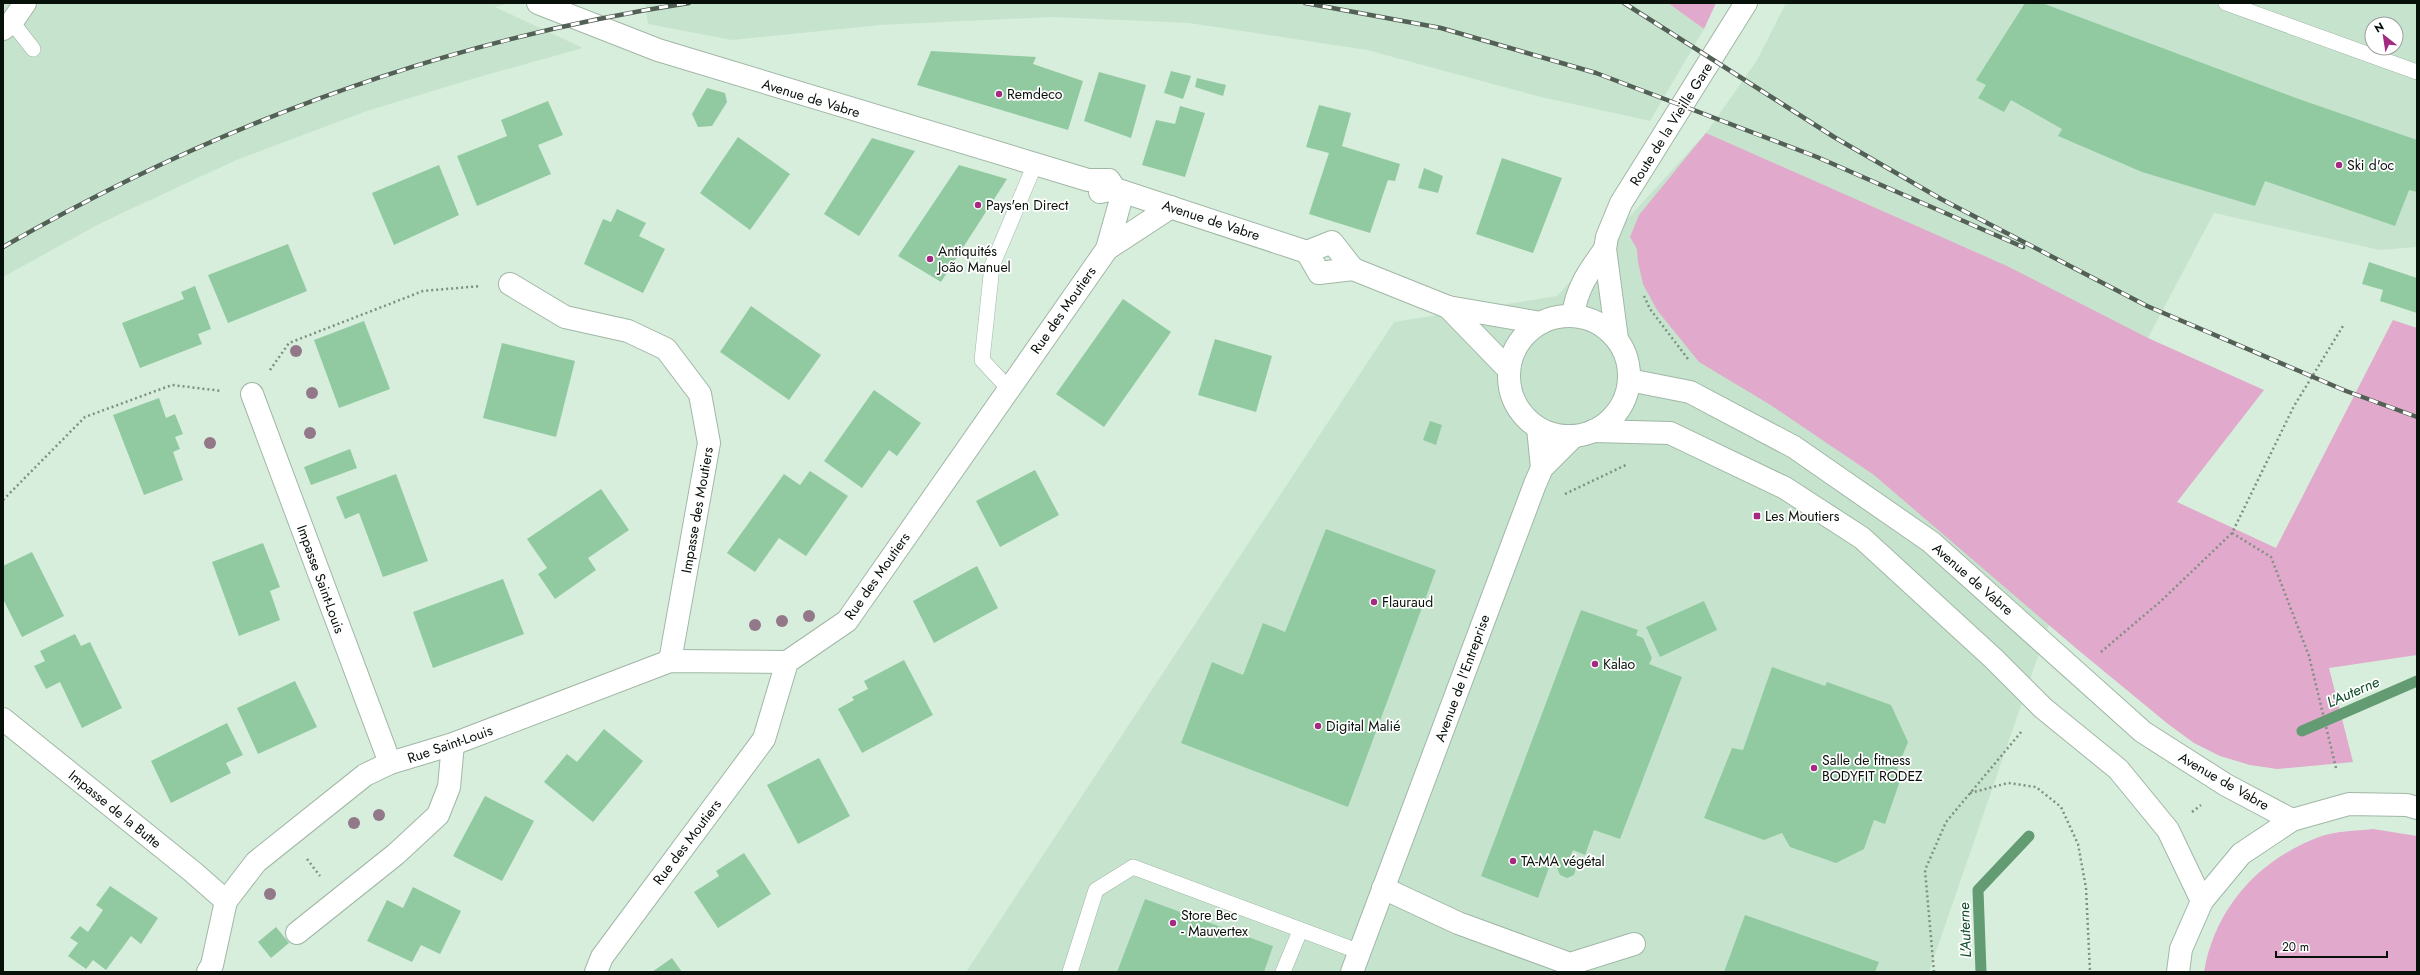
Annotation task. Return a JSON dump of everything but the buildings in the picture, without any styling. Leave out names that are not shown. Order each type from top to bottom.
[{"type":"street","points":[[7,26],[25,3]]},
{"type":"street","name":"Avenue de Vabre","points":[[538,3],[658,50],[1088,180],[1098,192],[1119,190],[1307,252],[1319,273],[1353,269],[1448,307],[1541,323]]},
{"type":"street","name":"Route de la Vieille Gare","points":[[1617,339],[1605,249],[1607,237],[1621,203],[1746,3]]},
{"type":"street","name":"Rue des Moutiers","points":[[1107,249],[1119,190]]},
{"type":"street","name":"Rue des Moutiers","points":[[596,972],[602,957],[764,739],[787,662],[847,621],[1008,388],[1107,249],[1171,207]]},
{"type":"street","name":"Route de la Vieille Gare","points":[[1573,316],[1575,298],[1583,281],[1605,249]]},
{"type":"street","name":"Impasse des Moutiers","points":[[510,284],[565,317],[628,331],[666,349],[700,394],[709,443],[670,661]]},
{"type":"street","name":"Avenue de Vabre","points":[[1448,307],[1509,370]]},
{"type":"street","points":[[1583,434],[1607,423],[1618,411],[1626,396],[1629,380],[1628,365],[1617,339],[1605,327],[1590,320],[1573,316],[1556,317],[1541,323],[1525,335],[1514,351],[1509,370],[1509,387],[1515,403],[1524,417],[1538,428],[1555,435],[1670,433],[1785,488],[1862,538],[1994,659],[2043,708],[2118,769],[2168,830],[2202,901]]},
{"type":"street","name":"Avenue de Vabre","points":[[1629,380],[1690,392],[1794,447],[1932,542],[2143,732],[2226,785],[2292,820]]},
{"type":"street","name":"Impasse Saint-Louis","points":[[252,394],[390,763]]},
{"type":"street","name":"Avenue de l'Entreprise","points":[[1538,428],[1542,468]]},
{"type":"street","name":"Avenue de l'Entreprise","points":[[1356,962],[1514,536],[1542,468],[1583,434]]},
{"type":"street","name":"Rue Saint-Louis","points":[[208,972],[212,965],[226,902],[256,862],[365,775],[390,763],[453,744],[670,661],[787,662]]},
{"type":"street","name":"Impasse de la Butte","points":[[3,719],[193,872],[226,902]]},
{"type":"street","points":[[297,933],[396,854],[438,816],[449,787],[453,744]]},
{"type":"street","points":[[2178,972],[2181,949],[2202,901],[2241,854],[2292,820],[2349,804],[2407,805],[2417,808]]},
{"type":"street","points":[[1383,888],[1458,923],[1570,964],[1634,944]]},
{"type":"lane","points":[[2226,3],[2417,72]]},
{"type":"lane","points":[[7,26],[33,49]]},
{"type":"lane","points":[[1008,388],[982,360],[992,266],[1035,164]]},
{"type":"lane","points":[[1070,972],[1096,890],[1133,867],[1300,931],[1356,962]]},
{"type":"lane","points":[[1283,972],[1300,931]]},
{"type":"path","points":[[1644,295],[1650,309],[1689,361]]},
{"type":"path","points":[[2078,672],[2161,601],[2232,533],[2294,406],[2343,326]]},
{"type":"path","points":[[1565,494],[1635,461]]},
{"type":"path","points":[[2232,533],[2271,558],[2310,656],[2336,768]]},
{"type":"path","points":[[1934,972],[1925,870],[1946,822],[1969,793],[2043,708]]},
{"type":"path","points":[[1969,793],[2008,783],[2036,787],[2061,807],[2078,844],[2083,873],[2090,972]]},
{"type":"path","points":[[2168,830],[2226,785]]},
{"type":"path","points":[[310,863],[315,870]]},
{"type":"shaded area","points":[[3,3],[510,3],[495,7],[583,48],[479,77],[367,111],[234,161],[101,223],[3,277]]},
{"type":"shaded area","points":[[645,3],[1668,3],[1704,29],[1650,121],[1541,97],[1367,50],[1189,23],[1053,17],[880,25],[732,40],[648,24]]},
{"type":"shaded area","points":[[1668,3],[1716,3],[1704,29]]},
{"type":"shaded area","points":[[1786,3],[2417,3],[2417,247],[2380,250],[2214,213],[2148,338],[1929,972],[966,972],[1394,322],[1557,296],[1706,133],[1757,60]]},
{"type":"shaded area","points":[[1706,133],[2007,266],[2148,338],[2264,390],[2177,502],[2276,548],[2393,320],[2417,328],[2417,655],[2329,668],[2353,762],[2277,769],[2250,765],[2220,756],[2194,743],[2168,724],[2077,649],[1874,475],[1769,404],[1699,362],[1657,310],[1643,284],[1638,262],[1637,249],[1630,237],[1639,215]]},
{"type":"shaded area","points":[[2373,829],[2417,836],[2417,972],[2204,972],[2218,927],[2229,907],[2243,889],[2259,873],[2277,859],[2297,847],[2319,837],[2339,832]]},
{"type":"waterway","name":"L'Auterne","points":[[2302,731],[2417,681]]},
{"type":"waterway","name":"L'Auterne","points":[[1981,972],[1978,890],[2029,836]]},
{"type":"railway","points":[[3,247],[83,203],[165,163],[249,126],[334,93],[421,64],[509,40],[598,19],[689,3]]},
{"type":"railway","points":[[1305,3],[1441,28],[1596,73],[1817,157],[2023,247]]},
{"type":"railway","points":[[1624,3],[1834,137],[1941,199],[2147,306],[2346,391],[2417,417]]},
{"type":"place","name":"Remdeco","points":[[999,94]]},
{"type":"place","name":"Ski d'oc","points":[[2339,165]]},
{"type":"place","name":"Pays'en Direct","points":[[978,205]]},
{"type":"place","name":"Antiquités João Manuel","points":[[930,259]]},
{"type":"place","name":"Les Moutiers","points":[[1757,516]]},
{"type":"place","name":"Flauraud","points":[[1374,602]]},
{"type":"place","name":"Kalao","points":[[1595,664]]},
{"type":"place","name":"Digital Malié","points":[[1318,726]]},
{"type":"place","name":"Salle de fitness BODYFIT RODEZ","points":[[1814,768]]},
{"type":"place","name":"TA-MA végétal","points":[[1513,861]]},
{"type":"place","name":"Store Bec - Mauvertex","points":[[1173,923]]}]
